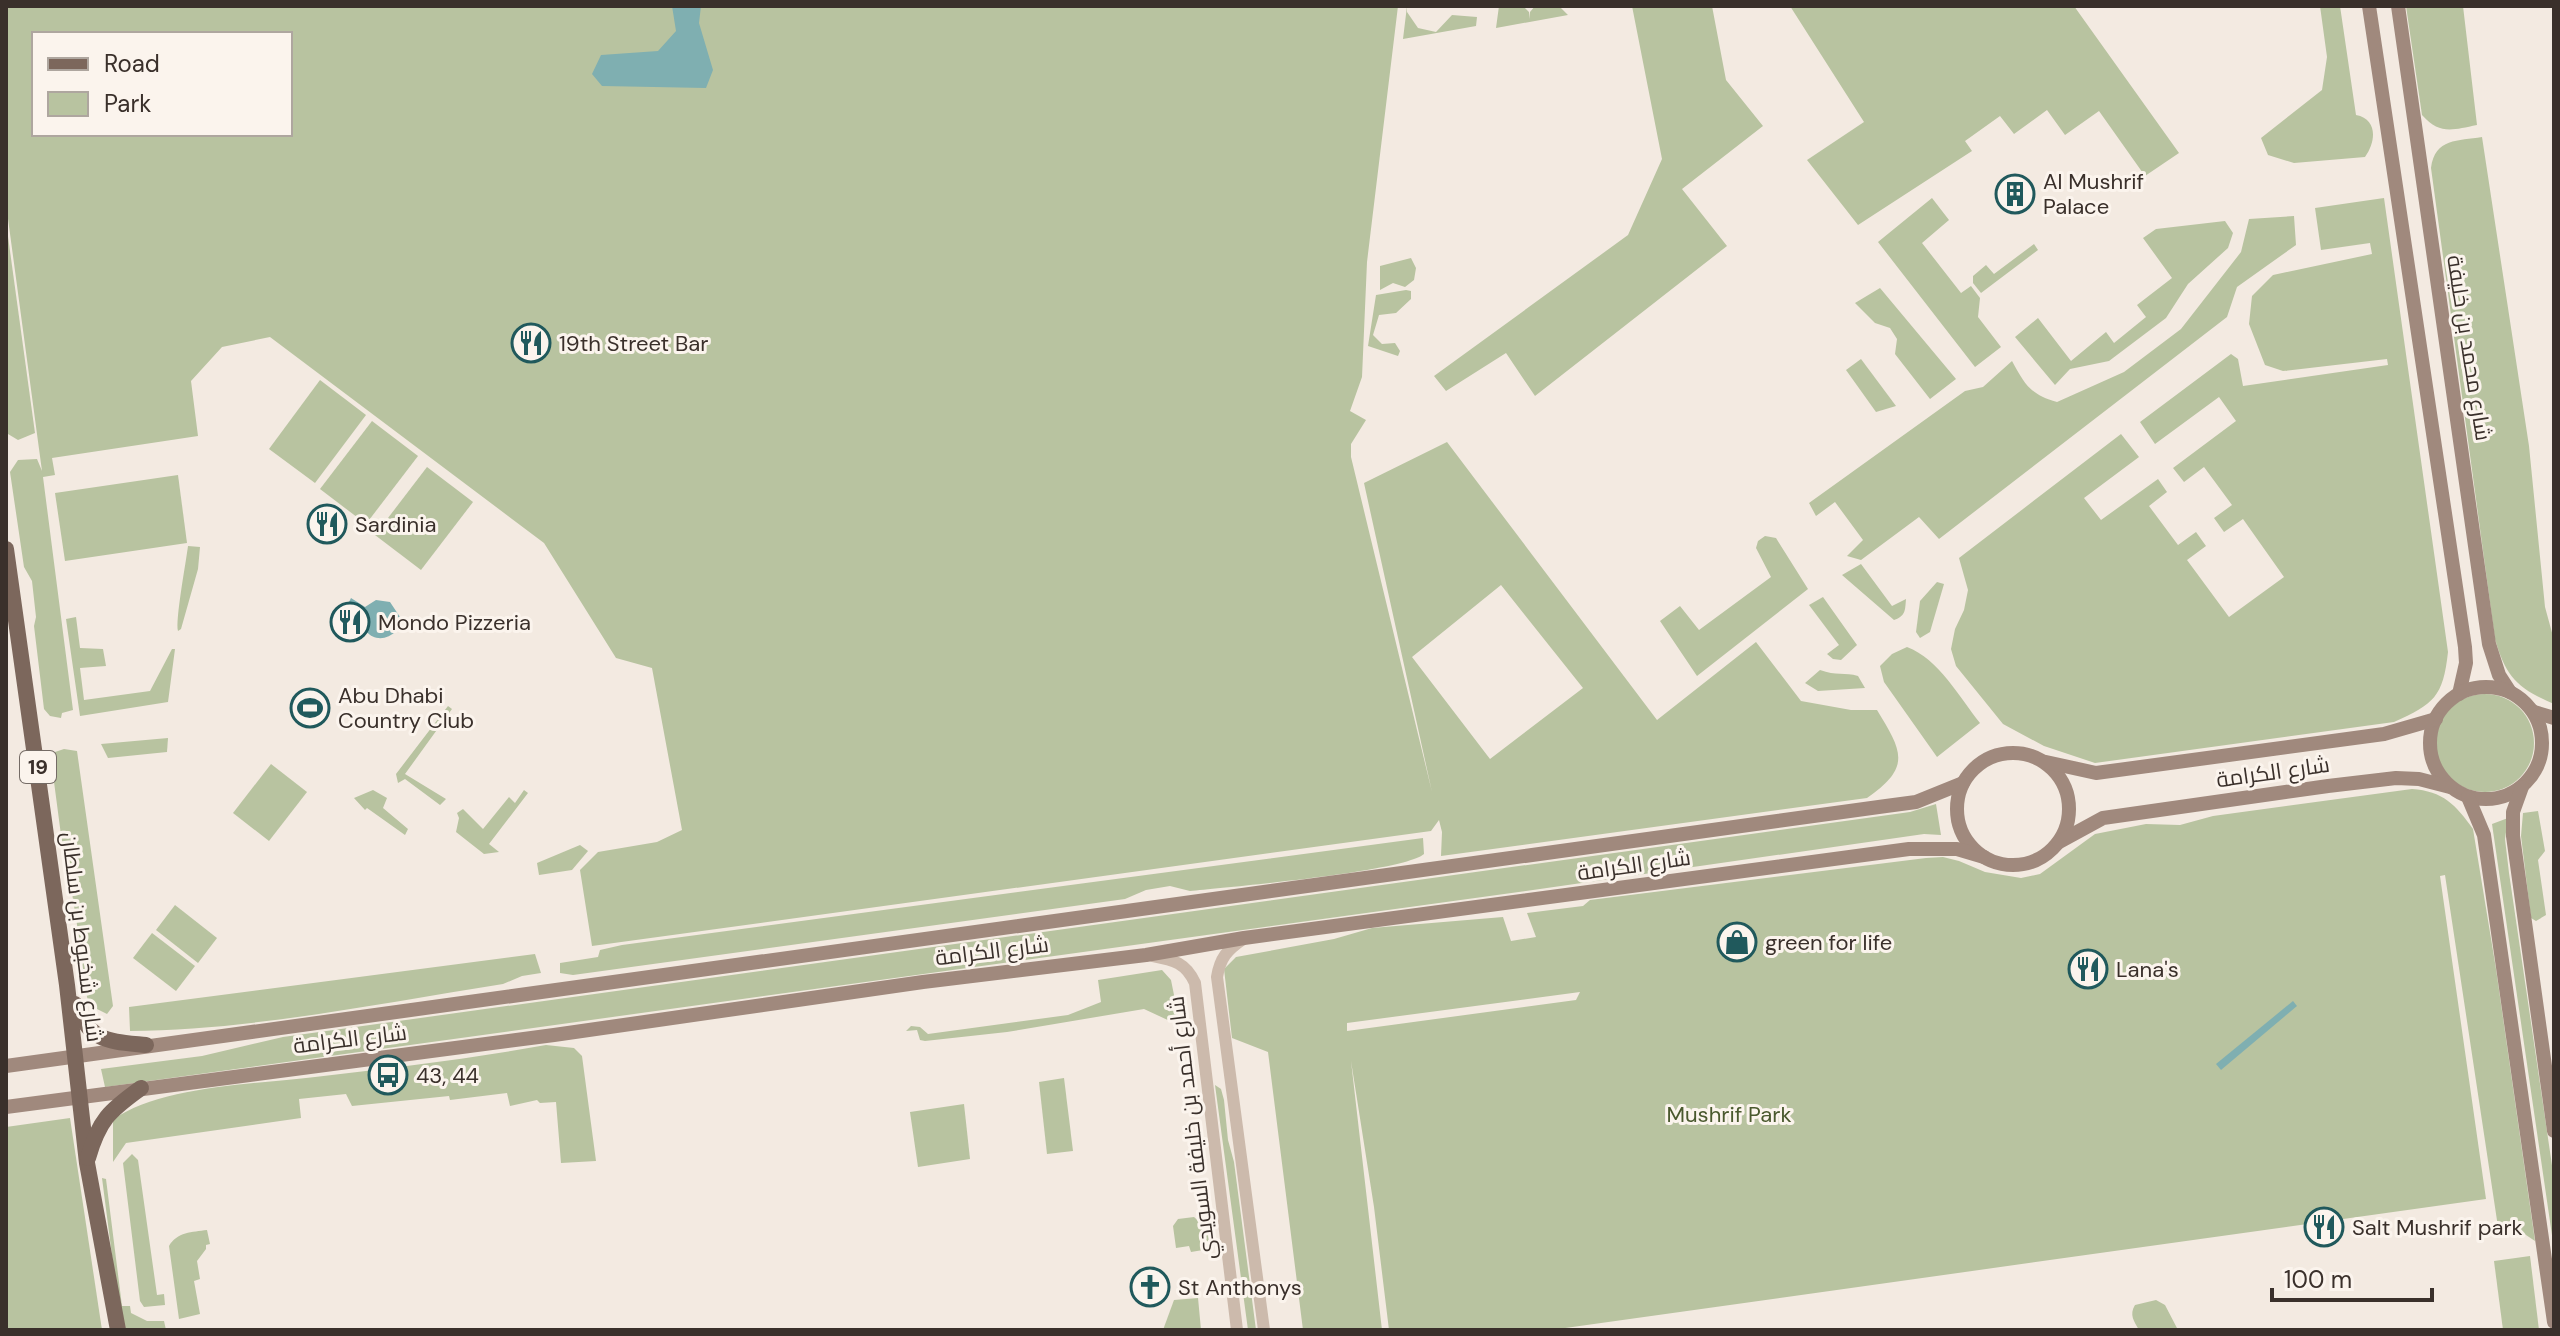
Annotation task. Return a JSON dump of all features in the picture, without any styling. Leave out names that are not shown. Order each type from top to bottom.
[{"type":"main road","points":[[2369,6],[2465,647],[2466,663],[2459,694]]},
{"type":"main road","name":"شارع محمد بن خليفة","points":[[2398,6],[2489,644],[2499,675],[2510,692]]},
{"type":"main road","name":"شارع شخبوط بن سلطان","points":[[6,549],[67,985],[87,1163],[118,1330]]},
{"type":"main road","points":[[2533,775],[2543,743],[2541,727],[2534,712],[2510,692],[2493,687],[2476,688],[2459,694],[2436,719],[2430,737],[2431,756],[2438,773],[2450,787],[2468,797],[2487,800],[2506,796],[2522,787],[2554,757]]},
{"type":"main road","points":[[2534,712],[2554,718]]},
{"type":"main road","name":"شارع الكرامة","points":[[2046,762],[2096,773],[2384,734],[2436,719]]},
{"type":"main road","points":[[2019,752],[2046,762],[2057,773],[2069,799],[2070,814],[2059,842],[2050,852],[2024,864],[2010,865],[1984,857],[1971,846],[1959,824],[1957,799],[1963,783],[1973,769],[1986,759],[2002,753],[2019,752]]},
{"type":"main road","name":"شارع الكرامة","points":[[2059,842],[2103,818],[2328,786],[2396,778],[2419,779],[2450,787]]},
{"type":"main road","name":"شارع الكرامة","points":[[6,1066],[1876,808],[1916,802],[1963,783]]},
{"type":"main road","points":[[2522,787],[2513,812],[2513,836],[2554,1131]]},
{"type":"main road","points":[[2468,797],[2484,835],[2554,1322]]},
{"type":"main road","name":"شارع الكرامة","points":[[6,1107],[554,1035],[923,982],[1146,955],[1244,938],[1909,849],[1957,849],[1984,857]]},
{"type":"main road","points":[[67,985],[83,1022],[94,1034],[106,1040],[146,1045]]},
{"type":"main road","points":[[87,1163],[97,1130],[105,1116],[141,1088]]},
{"type":"street","name":"شارع أحمد بن خليفة السويدي","points":[[1244,938],[1228,949],[1220,962],[1217,977],[1264,1330]]},
{"type":"street","name":"شارع أحمد بن خليفة السويدي","points":[[1146,955],[1181,963],[1189,970],[1195,983],[1237,1330]]},
{"type":"street","points":[[1207,1085],[1218,1076],[1232,1085]]},
{"type":"green space","points":[[6,6],[1398,6],[1367,262],[1362,377],[1350,411],[1366,420],[1351,444],[1351,457],[1432,792],[1364,483],[1447,442],[1657,720],[1756,642],[1801,701],[1851,710],[1877,710],[1897,748],[1897,767],[1891,777],[1867,798],[1441,856],[1439,820],[1431,831],[592,946],[580,870],[598,852],[657,842],[682,830],[652,668],[616,658],[544,543],[270,337],[222,347],[191,381],[198,436],[52,458],[55,475],[43,477],[73,710],[62,713],[61,718],[50,716],[44,709],[32,581],[24,567],[10,472],[18,460],[37,459],[42,471],[6,204]],"holes":[[[1501,585],[1583,688],[1490,759],[1412,657]]]},
{"type":"green space","points":[[1407,6],[1407,12],[1418,28],[1436,32],[1452,15],[1477,17],[1476,26],[1403,39]]},
{"type":"green space","points":[[1499,6],[1523,6],[1529,12],[1530,19],[1530,12],[1535,6],[1559,6],[1568,15],[1496,28]]},
{"type":"green space","points":[[1632,6],[1712,6],[1726,80],[1763,126],[1682,189],[1727,246],[1535,396],[1506,353],[1446,391],[1434,376],[1628,235],[1662,159]]},
{"type":"green space","points":[[1790,6],[2074,6],[2179,153],[2145,176],[2099,111],[2065,135],[2047,110],[2014,134],[2000,116],[1965,141],[1972,151],[1858,225],[1807,160],[1864,122]]},
{"type":"green space","points":[[2320,6],[2340,6],[2356,115],[2368,121],[2373,138],[2365,157],[2294,163],[2268,155],[2261,138],[2322,90],[2327,57]]},
{"type":"green space","points":[[2406,6],[2463,6],[2477,125],[2441,128],[2422,115]]},
{"type":"green space","points":[[2482,137],[2529,446],[2545,607],[2554,640],[2554,704],[2515,680],[2504,663],[2495,639],[2431,168],[2433,158],[2443,146]]},
{"type":"green space","points":[[1932,198],[1949,220],[1922,243],[1961,293],[1971,286],[1980,298],[1978,317],[2001,347],[1975,367],[1878,242]]},
{"type":"green space","points":[[2384,198],[2448,652],[2443,679],[2434,697],[2419,710],[2394,722],[2095,763],[2044,746],[2003,724],[1956,666],[1951,649],[1968,590],[1959,558],[2121,434],[2139,457],[2084,498],[2101,520],[2158,479],[2167,492],[2149,506],[2178,545],[2196,532],[2206,546],[2187,560],[2229,617],[2284,577],[2243,519],[2224,532],[2214,518],[2232,505],[2204,467],[2184,482],[2173,468],[2236,421],[2219,397],[2155,444],[2140,422],[2231,354],[2238,359],[2243,386],[2388,365],[2387,359],[2283,371],[2265,365],[2249,324],[2252,296],[2273,275],[2372,254],[2370,243],[2321,250],[2315,208]]},
{"type":"green space","points":[[2294,216],[2296,245],[2237,287],[2227,317],[1939,539],[1919,517],[1861,560],[1847,556],[1863,540],[1835,502],[1816,516],[1809,503],[1965,391],[1983,387],[2012,361],[2030,388],[2057,402],[2124,372],[2181,329],[2241,252],[2249,219]]},
{"type":"green space","points":[[2225,221],[2233,233],[2228,248],[2188,284],[2166,318],[2109,361],[2070,369],[2055,385],[2015,337],[2038,318],[2071,361],[2106,332],[2114,343],[2146,317],[2137,305],[2172,278],[2143,238],[2156,229]]},
{"type":"green space","points":[[6,222],[35,433],[18,440],[8,434],[6,421]]},
{"type":"green space","points":[[2034,244],[2038,250],[1981,293],[1973,283],[1973,276],[1986,265],[1994,274]]},
{"type":"green space","points":[[1411,258],[1416,268],[1414,280],[1405,287],[1393,283],[1380,290],[1380,266]]},
{"type":"green space","points":[[1880,288],[1956,379],[1930,399],[1895,354],[1897,339],[1890,328],[1875,323],[1855,303]]},
{"type":"green space","points":[[1411,291],[1411,299],[1396,313],[1379,315],[1373,335],[1382,344],[1395,343],[1400,351],[1398,356],[1368,346],[1376,295]]},
{"type":"green space","points":[[1861,359],[1896,406],[1876,412],[1846,370]]},
{"type":"green space","points":[[320,380],[366,415],[315,483],[269,449]]},
{"type":"green space","points":[[372,421],[418,456],[366,524],[320,489]]},
{"type":"green space","points":[[427,467],[473,502],[421,570],[375,535]]},
{"type":"green space","points":[[178,475],[187,543],[65,561],[55,493]]},
{"type":"green space","points":[[1765,536],[1776,538],[1808,589],[1697,676],[1660,621],[1680,606],[1699,630],[1771,577],[1756,548],[1758,541]]},
{"type":"green space","points":[[188,546],[200,547],[198,569],[178,631],[179,604]]},
{"type":"green space","points":[[1861,564],[1892,606],[1906,599],[1901,617],[1894,620],[1842,575]]},
{"type":"green space","points":[[1937,582],[1944,584],[1930,632],[1920,638],[1916,632],[1920,601]]},
{"type":"green space","points":[[1823,597],[1857,645],[1841,660],[1827,654],[1839,645],[1809,605]]},
{"type":"green space","points":[[76,617],[80,648],[103,649],[106,666],[80,668],[84,700],[150,691],[172,649],[175,649],[168,702],[80,716],[66,619]]},
{"type":"green space","points":[[1907,647],[1939,669],[1980,723],[1937,757],[1884,682],[1880,666],[1892,654]]},
{"type":"green space","points":[[1820,670],[1858,676],[1865,688],[1818,691],[1805,683]]},
{"type":"green space","points":[[2485,694],[2504,698],[2519,709],[2530,724],[2534,743],[2530,762],[2519,777],[2504,788],[2485,792],[2466,788],[2451,777],[2440,762],[2436,743],[2440,724],[2451,709],[2466,698]]},
{"type":"green space","points":[[448,706],[452,709],[405,774],[446,799],[440,805],[405,779],[398,783],[396,774]]},
{"type":"green space","points":[[168,738],[167,752],[108,758],[101,744]]},
{"type":"green space","points":[[64,749],[77,751],[113,1006],[107,1014],[89,1005],[75,947],[78,931],[66,873],[51,759],[52,753]]},
{"type":"green space","points":[[271,764],[307,792],[269,841],[233,813]]},
{"type":"green space","name":"Mushrif Park","points":[[2412,789],[2440,796],[2467,820],[2473,829],[2496,969],[2535,1241],[2517,1229],[2498,1227],[2445,875],[2440,876],[2486,1199],[1551,1330],[1389,1330],[1351,1061],[1382,1330],[1303,1330],[1268,1052],[1232,1038],[1224,969],[1236,957],[1334,939],[1372,928],[1503,917],[1511,941],[1536,937],[1527,913],[1583,906],[1590,900],[1926,858],[1943,857],[1985,872],[2021,878],[2040,874],[2095,834],[2146,824],[2180,825],[2213,816]],"holes":[[[1580,992],[1576,1000],[1347,1031],[1347,1023]]]},
{"type":"green space","points":[[373,790],[387,798],[383,808],[408,829],[405,835],[367,808],[365,810],[354,798]]},
{"type":"green space","points":[[524,790],[528,793],[489,844],[499,852],[484,854],[456,832],[457,813],[463,809],[483,829],[509,797],[515,803]]},
{"type":"green space","points":[[1936,804],[1941,835],[1924,834],[105,1087],[101,1069],[202,1056],[283,1037],[1910,812]]},
{"type":"green space","points":[[2538,811],[2545,851],[2538,860],[2546,915],[2536,921],[2531,918],[2521,836],[2523,813]]},
{"type":"green space","points":[[2508,818],[2505,839],[2509,873],[2554,1179],[2554,1249],[2492,824]]},
{"type":"green space","points":[[1423,838],[1424,854],[1410,861],[1351,873],[1190,891],[1170,886],[1146,890],[1125,899],[573,975],[560,973],[560,963],[598,957],[600,950],[622,945]]},
{"type":"green space","points":[[580,845],[588,851],[572,870],[539,875],[537,863]]},
{"type":"green space","points":[[175,905],[217,938],[198,963],[156,930]]},
{"type":"green space","points":[[152,933],[195,966],[176,991],[133,958]]},
{"type":"green space","points":[[535,954],[541,973],[522,976],[503,984],[270,1021],[130,1031],[129,1007]]},
{"type":"green space","points":[[1162,970],[1171,980],[1178,1015],[1172,1022],[1144,1009],[1007,1032],[925,1041],[920,1040],[917,1030],[906,1031],[911,1026],[920,1027],[928,1034],[1068,1015],[1101,1002],[1098,980]]},
{"type":"green space","points":[[546,1045],[574,1048],[582,1056],[596,1161],[561,1163],[556,1102],[540,1103],[537,1100],[510,1106],[507,1093],[352,1106],[346,1094],[299,1099],[301,1118],[126,1143],[113,1162],[113,1120],[156,1100],[210,1088],[402,1067]]},
{"type":"green space","points":[[1064,1078],[1073,1151],[1047,1154],[1039,1082]]},
{"type":"green space","points":[[1215,1085],[1221,1089],[1224,1100],[1256,1330],[1248,1330]]},
{"type":"green space","points":[[964,1104],[970,1159],[918,1167],[910,1112]]},
{"type":"green space","points":[[70,1118],[102,1330],[6,1330],[6,1127]]},
{"type":"green space","points":[[132,1154],[138,1160],[157,1295],[164,1294],[165,1305],[144,1307],[140,1301],[123,1163]]},
{"type":"green space","points":[[102,1178],[106,1179],[122,1306],[130,1306],[131,1313],[147,1321],[164,1321],[166,1330],[124,1330],[121,1325]]},
{"type":"green space","points":[[1194,1217],[1207,1229],[1209,1239],[1203,1250],[1191,1252],[1189,1246],[1176,1248],[1173,1226],[1178,1219]]},
{"type":"green space","points":[[207,1230],[210,1244],[206,1245],[197,1261],[200,1279],[194,1281],[200,1314],[179,1319],[169,1246],[181,1235]]},
{"type":"green space","points":[[2530,1256],[2539,1330],[2503,1330],[2494,1261]]},
{"type":"green space","points":[[1198,1298],[1201,1330],[1163,1330],[1174,1300]]},
{"type":"green space","points":[[2156,1300],[2165,1305],[2178,1330],[2139,1330],[2132,1315],[2135,1305]]},
{"type":"water","points":[[672,6],[701,6],[699,23],[713,70],[706,88],[602,86],[592,74],[601,55],[658,51],[676,31]]},
{"type":"water","points":[[351,598],[365,607],[376,600],[390,602],[400,617],[397,630],[385,638],[368,634],[361,615],[345,610]]},
{"type":"water","points":[[2293,1001],[2297,1006],[2221,1070],[2216,1064]]},
{"type":"place","name":"Al Mushrif Palace","points":[[2015,194]]},
{"type":"place","name":"19th Street Bar","points":[[531,343]]},
{"type":"place","name":"Sardinia","points":[[327,524]]},
{"type":"place","name":"Mondo Pizzeria","points":[[350,622]]},
{"type":"place","name":"Abu Dhabi Country Club","points":[[310,708]]},
{"type":"place","name":"green for life","points":[[1737,942]]},
{"type":"place","name":"Lana's","points":[[2088,969]]},
{"type":"place","name":"43, 44","points":[[388,1075]]},
{"type":"place","name":"Salt Mushrif park","points":[[2324,1227]]},
{"type":"place","name":"St Anthonys","points":[[1150,1287]]}]
